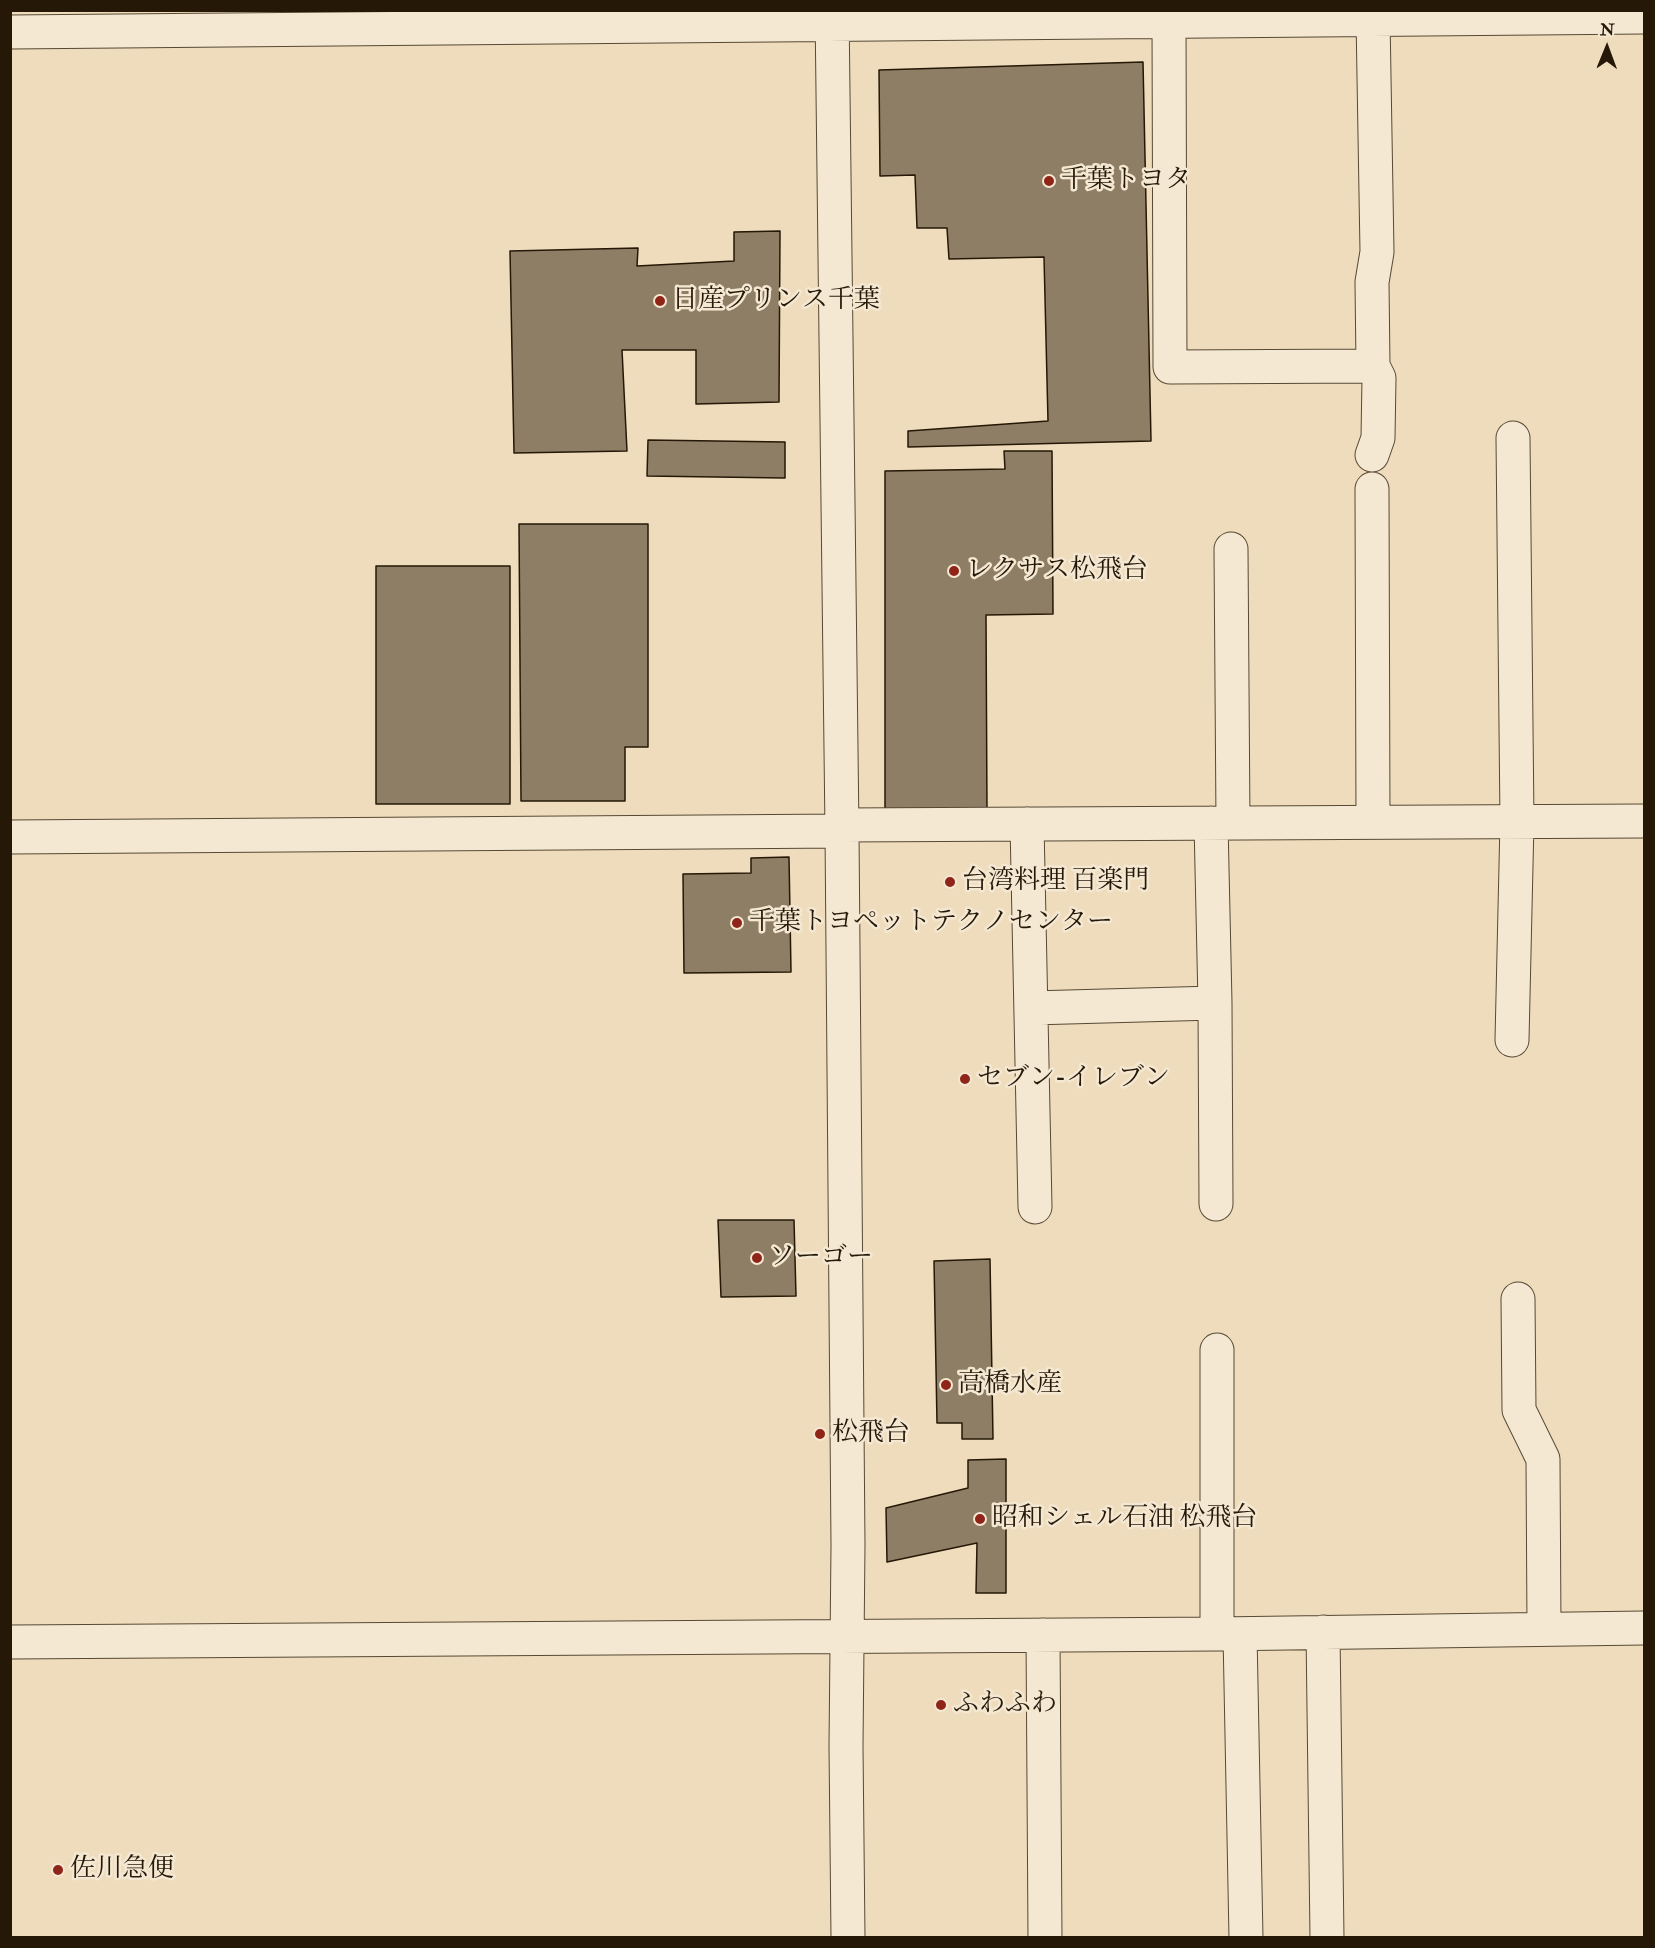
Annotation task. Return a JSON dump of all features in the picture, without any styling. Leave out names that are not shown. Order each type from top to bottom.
[{"type":"street","points":[[10,32],[832,17],[1169,20],[1507,14],[1644,16]]},
{"type":"street","points":[[832,17],[848,1545],[846,1746],[848,1938]]},
{"type":"street","points":[[1372,455],[1378,438],[1379,378],[1373,366],[1372,282],[1377,252],[1373,18]]},
{"type":"street","points":[[1169,20],[1170,368],[1373,366]]},
{"type":"street","points":[[1512,1040],[1516,822],[1513,438]]},
{"type":"street","points":[[1372,489],[1373,822]]},
{"type":"street","points":[[1216,1204],[1215,1003],[1231,549]]},
{"type":"street","points":[[10,837],[1027,824],[1644,821]]},
{"type":"street","points":[[1027,824],[1035,1207]]},
{"type":"street","points":[[1031,1008],[1215,1003]]},
{"type":"street","points":[[1518,1299],[1520,1410],[1543,1459],[1544,1629]]},
{"type":"street","points":[[1217,1350],[1228,1634],[1246,1938]]},
{"type":"street","points":[[10,1642],[1228,1634],[1644,1628]]},
{"type":"street","points":[[1323,1632],[1327,1938]]},
{"type":"street","points":[[1043,1635],[1045,1938]]},
{"type":"building","points":[[1143,62],[1151,441],[908,447],[908,431],[1048,421],[1044,257],[949,259],[947,228],[917,228],[915,175],[880,176],[879,70]]},
{"type":"building","points":[[780,231],[779,402],[696,404],[696,350],[622,350],[627,451],[514,453],[510,251],[638,248],[637,266],[734,261],[734,232]]},
{"type":"building","points":[[648,440],[785,442],[785,478],[647,476]]},
{"type":"building","points":[[1004,451],[1052,451],[1053,614],[986,615],[987,813],[885,817],[885,471],[1005,469]]},
{"type":"building","points":[[519,524],[648,524],[648,747],[625,747],[625,801],[521,801]]},
{"type":"building","points":[[376,566],[510,566],[510,804],[376,804]]},
{"type":"building","name":"千葉トヨペットテクノセンター","points":[[789,857],[791,972],[684,973],[683,874],[751,873],[751,858]]},
{"type":"building","name":"ソーゴー","points":[[718,1220],[794,1220],[796,1296],[721,1297]]},
{"type":"building","points":[[990,1259],[993,1439],[962,1439],[962,1423],[937,1423],[934,1261]]},
{"type":"building","points":[[1006,1459],[1006,1593],[976,1593],[977,1543],[887,1562],[886,1508],[968,1488],[968,1460]]},
{"type":"place","name":"千葉トヨタ","points":[[1049,181]]},
{"type":"place","name":"日産プリンス千葉","points":[[660,301]]},
{"type":"place","name":"レクサス松飛台","points":[[954,571]]},
{"type":"place","name":"台湾料理 百楽門","points":[[950,882]]},
{"type":"place","name":"千葉トヨペットテクノセンター","points":[[737,923]]},
{"type":"place","name":"セブン-イレブン","points":[[965,1079]]},
{"type":"place","name":"ソーゴー","points":[[757,1258]]},
{"type":"place","name":"高橋水産","points":[[946,1385]]},
{"type":"place","name":"松飛台","points":[[820,1434]]},
{"type":"place","name":"昭和シェル石油 松飛台","points":[[980,1519]]},
{"type":"place","name":"ふわふわ","points":[[941,1705]]},
{"type":"place","name":"佐川急便","points":[[58,1870]]}]
